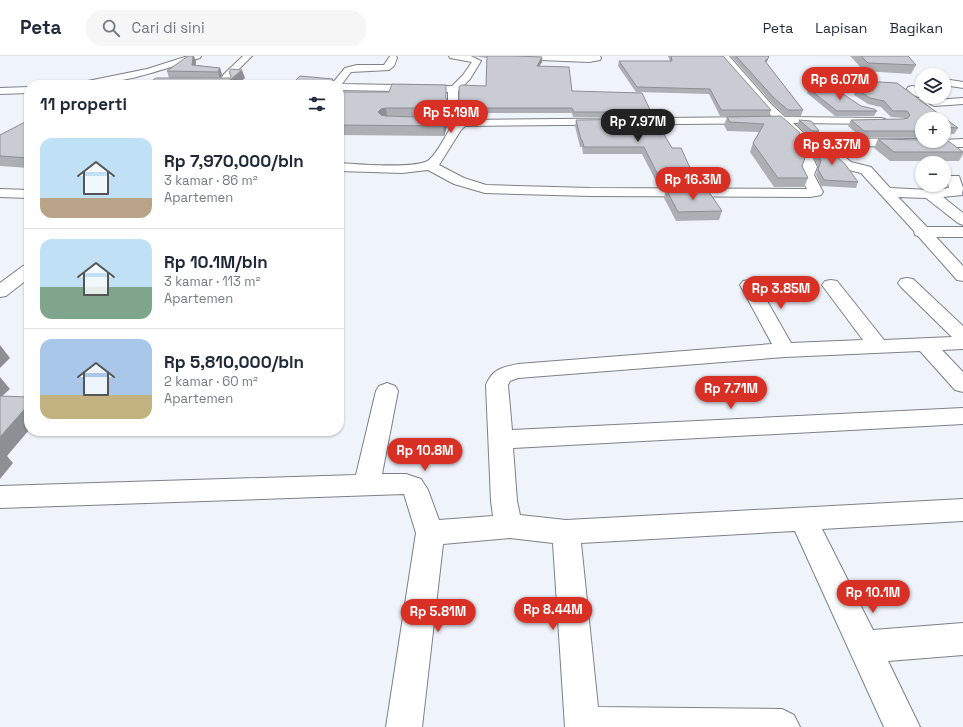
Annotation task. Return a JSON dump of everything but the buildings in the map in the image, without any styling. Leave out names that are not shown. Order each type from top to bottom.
[{"type":"street","points":[[107,80],[149,71],[197,56]]},
{"type":"street","points":[[224,80],[248,56]]},
{"type":"street","points":[[344,87],[446,88],[453,90],[459,87],[475,66],[477,61],[453,56]]},
{"type":"street","points":[[516,56],[589,59],[597,58],[596,56]]},
{"type":"street","points":[[724,56],[768,106],[806,142],[963,143]]},
{"type":"street","points":[[340,80],[348,70],[357,68],[386,68],[389,66],[393,58]]},
{"type":"street","points":[[143,80],[150,76]]},
{"type":"street","points":[[951,83],[963,85]]},
{"type":"street","points":[[0,91],[24,90]]},
{"type":"street","points":[[453,90],[453,107],[462,123]]},
{"type":"street","points":[[951,95],[963,97]]},
{"type":"street","points":[[951,102],[963,101]]},
{"type":"street","points":[[936,104],[946,110]]},
{"type":"street","points":[[435,121],[462,123],[782,120],[890,121],[874,110]]},
{"type":"street","points":[[344,167],[416,168],[429,166],[434,163],[456,128],[462,123]]},
{"type":"street","points":[[429,166],[459,181],[485,189],[590,192],[810,193],[816,192],[807,175],[810,167],[802,147],[806,142]]},
{"type":"street","points":[[822,143],[846,165],[866,170],[921,232],[963,275]]},
{"type":"street","points":[[885,192],[930,194],[957,192],[954,177]]},
{"type":"street","points":[[0,193],[24,194]]},
{"type":"street","points":[[930,194],[963,220]]},
{"type":"street","points":[[921,232],[963,232]]},
{"type":"street","points":[[0,292],[24,274]]},
{"type":"street","points":[[907,283],[963,337]]},
{"type":"street","points":[[749,285],[785,350]]},
{"type":"street","points":[[831,285],[878,346]]},
{"type":"street","points":[[510,526],[504,501],[497,385],[499,378],[504,374],[526,370],[785,350],[963,343]]},
{"type":"street","points":[[925,344],[963,385]]},
{"type":"street","points":[[367,485],[387,391]]},
{"type":"street","points":[[501,440],[963,416]]},
{"type":"street","points":[[0,497],[367,485],[406,484],[412,486],[415,490],[430,533],[404,727]]},
{"type":"street","points":[[430,533],[510,526],[566,532],[963,510]]},
{"type":"street","points":[[804,520],[902,727]]},
{"type":"street","points":[[566,532],[583,725],[782,727]]},
{"type":"street","points":[[865,647],[963,639]]}]
